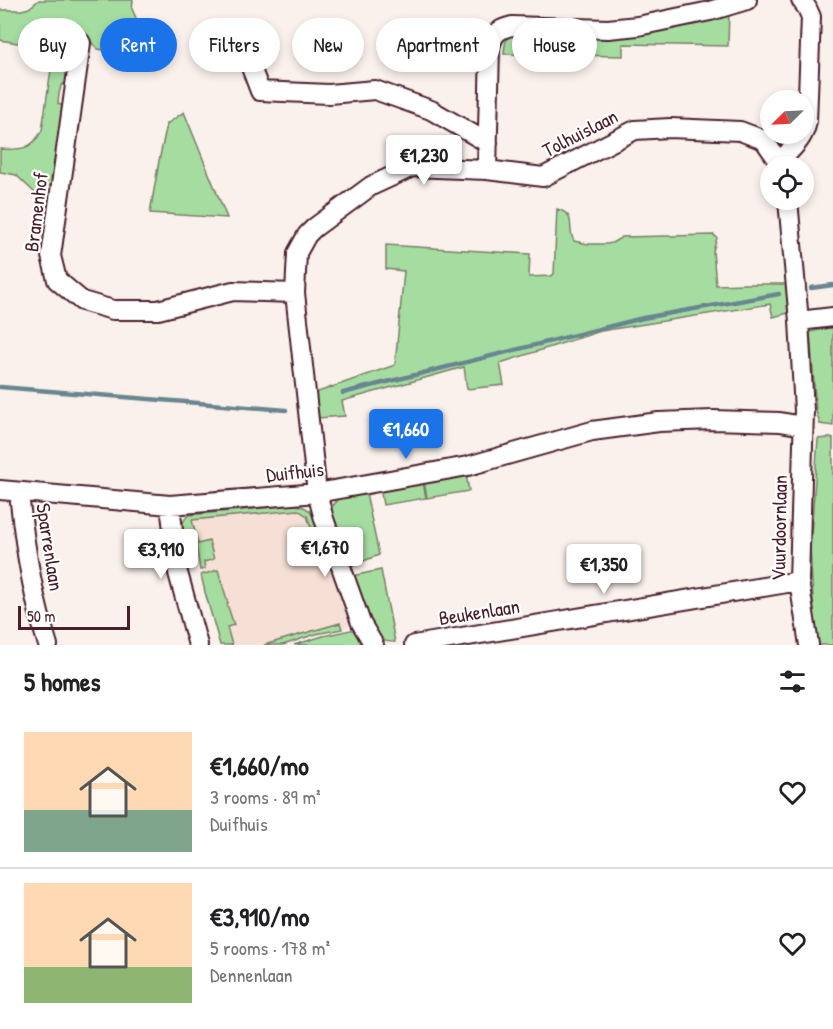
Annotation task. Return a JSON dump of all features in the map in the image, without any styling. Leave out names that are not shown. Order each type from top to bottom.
[{"type":"street","points":[[487,170],[489,48],[496,33],[503,28],[512,26],[608,29],[638,26],[710,11],[747,0]]},
{"type":"street","points":[[787,156],[806,131],[807,121],[811,17],[801,0]]},
{"type":"street","name":"Bramenhof","points":[[77,72],[51,256],[57,280],[82,301],[113,310],[158,310],[233,291],[296,293]]},
{"type":"street","points":[[252,72],[260,91],[328,94],[375,90],[431,110],[488,143]]},
{"type":"street","name":"Tolhuislaan","points":[[374,645],[361,623],[317,493],[296,293],[297,253],[301,230],[314,228],[371,186],[412,168],[487,170],[543,177],[635,130],[670,128],[740,130],[764,140],[775,156]]},
{"type":"street","points":[[789,210],[799,321],[804,419]]},
{"type":"street","points":[[799,321],[833,317]]},
{"type":"street","name":"Duifhuis","points":[[0,490],[170,506],[317,493],[458,468],[592,432],[659,422],[713,420],[780,422],[804,419]]},
{"type":"street","name":"Vuurdoornlaan","points":[[804,419],[799,581],[809,645]]},
{"type":"street","name":"Sparrenlaan","points":[[19,492],[24,541],[39,619],[48,645]]},
{"type":"street","points":[[170,506],[178,573],[198,645]]},
{"type":"street","name":"Beukenlaan","points":[[414,645],[799,581]]},
{"type":"shaded area","points":[[298,510],[307,516],[313,533],[319,531],[351,625],[283,645],[220,645],[205,592],[191,520]]},
{"type":"green space","points":[[39,0],[133,0],[132,9],[136,18],[100,18],[100,49],[88,43],[88,18],[18,18],[18,43],[0,40],[0,10],[29,8]]},
{"type":"green space","points":[[729,10],[728,46],[623,44],[623,56],[597,56],[597,24]]},
{"type":"green space","points":[[512,35],[512,54],[504,54],[506,40]]},
{"type":"green space","points":[[51,72],[72,72],[70,84],[63,84],[59,94],[58,104],[66,107],[54,185],[45,186],[42,198],[16,175],[0,172],[0,149],[14,149],[30,145],[42,130]]},
{"type":"green space","points":[[184,112],[227,218],[150,213],[167,124]]},
{"type":"green space","points":[[557,209],[569,218],[574,241],[588,244],[612,243],[622,237],[714,235],[717,238],[713,251],[716,285],[789,284],[792,312],[773,317],[770,304],[601,331],[500,363],[504,385],[467,389],[464,367],[342,401],[345,416],[317,418],[315,393],[395,365],[404,271],[386,269],[386,245],[530,254],[529,277],[551,276],[554,274]]},
{"type":"green space","points":[[833,327],[833,426],[820,424],[816,411],[810,332]]},
{"type":"green space","points":[[833,438],[833,645],[819,645],[814,615],[810,548],[818,439]]},
{"type":"green space","points":[[466,474],[469,491],[427,498],[424,481]]},
{"type":"green space","points":[[423,482],[426,498],[383,505],[380,488]]},
{"type":"green space","points":[[366,493],[379,555],[348,567],[331,510],[341,498]]},
{"type":"green space","points":[[294,505],[305,507],[308,510],[319,531],[313,533],[307,516],[298,510],[192,520],[198,544],[209,541],[214,559],[204,562],[205,569],[200,570],[196,544],[184,539],[183,523],[189,515]]},
{"type":"green space","points":[[218,570],[234,625],[227,627],[232,645],[220,645],[201,575]]},
{"type":"green space","points":[[381,570],[395,642],[383,641],[374,634],[352,576]]},
{"type":"green space","points":[[340,623],[342,629],[316,634],[283,645],[264,645]]},
{"type":"green space","points":[[355,629],[361,645],[294,645],[323,636]]},
{"type":"waterway","points":[[811,288],[833,285]]},
{"type":"waterway","points":[[343,393],[643,318],[779,294]]},
{"type":"waterway","points":[[0,387],[286,410]]}]
